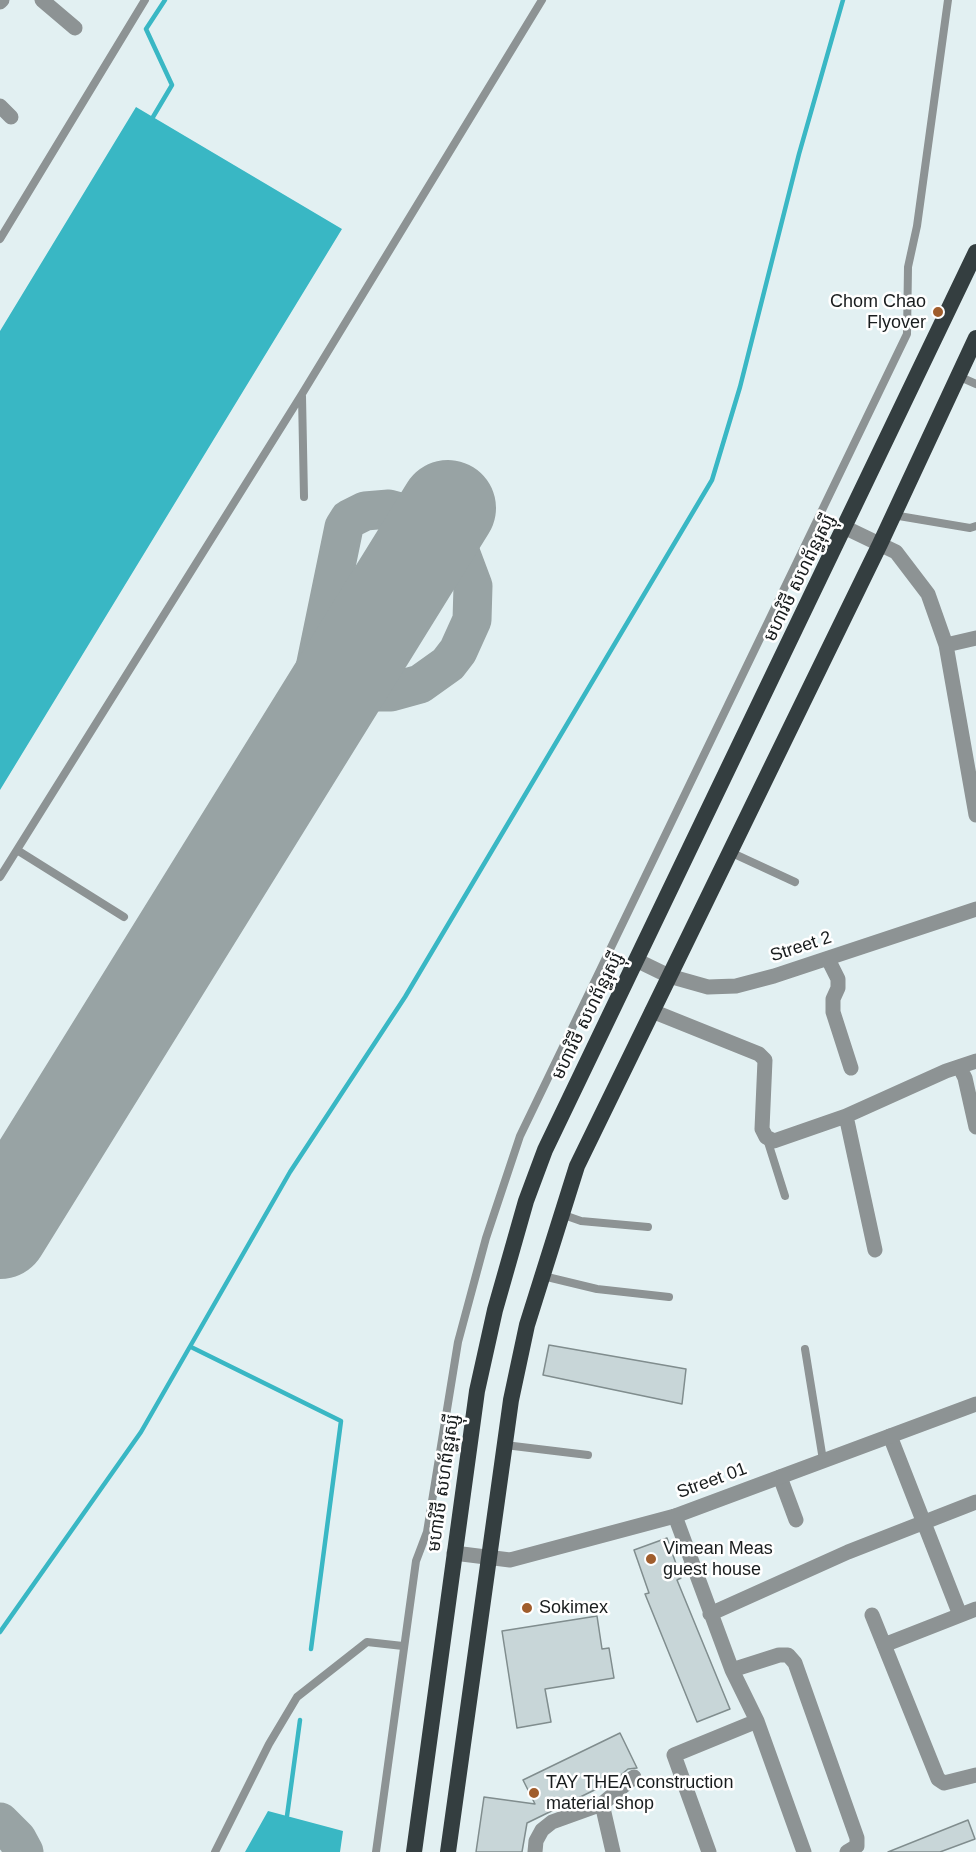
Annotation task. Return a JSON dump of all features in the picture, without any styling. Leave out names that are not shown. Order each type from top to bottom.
[{"type":"highway","name":"មហាវិថី សហព័ន្ធរុស្ស៊ី","points":[[414,1852],[469,1438],[484,1353],[526,1201],[545,1150],[846,528],[976,252]]},
{"type":"highway","points":[[448,1852],[504,1444],[517,1366],[542,1276],[577,1167],[880,544],[976,338]]},
{"type":"street","points":[[42,0],[75,28]]},
{"type":"street","points":[[846,528],[896,552],[927,594],[946,645],[972,775],[976,815]]},
{"type":"street","points":[[946,645],[976,638]]},
{"type":"street","name":"Street 2","points":[[636,960],[669,976],[708,987],[736,986],[828,959],[976,909]]},
{"type":"street","points":[[828,959],[838,979],[838,988],[833,999],[834,1012],[851,1068]]},
{"type":"street","points":[[652,1011],[759,1054],[765,1060],[762,1129],[766,1137],[774,1141],[846,1116],[945,1071],[976,1061]]},
{"type":"street","points":[[960,1068],[965,1078],[976,1127]]},
{"type":"street","points":[[846,1116],[875,1250]]},
{"type":"street","name":"Street 01","points":[[454,1553],[510,1560],[675,1516],[976,1404]]},
{"type":"street","points":[[890,1436],[960,1615]]},
{"type":"street","points":[[780,1477],[796,1520]]},
{"type":"street","points":[[710,1614],[820,1564],[976,1502]]},
{"type":"street","points":[[675,1516],[732,1670],[757,1721],[804,1852]]},
{"type":"street","points":[[884,1645],[976,1609]]},
{"type":"street","points":[[872,1615],[938,1779],[944,1783],[976,1775]]},
{"type":"street","points":[[732,1670],[779,1655],[788,1655],[795,1663],[857,1838],[857,1846],[847,1852]]},
{"type":"street","points":[[709,1852],[674,1755],[757,1721]]},
{"type":"street","points":[[535,1852],[536,1841],[542,1830],[552,1822],[602,1804],[634,1777]]},
{"type":"street","points":[[602,1804],[613,1852]]},
{"type":"lane","points":[[0,239],[145,0]]},
{"type":"lane","points":[[0,877],[302,394],[542,0]]},
{"type":"lane","points":[[376,1852],[416,1561],[427,1532],[458,1342],[486,1238],[520,1136],[907,334],[908,267],[917,226],[948,0]]},
{"type":"lane","points":[[958,375],[976,384]]},
{"type":"lane","points":[[302,394],[304,497]]},
{"type":"lane","points":[[893,515],[970,528],[976,526]]},
{"type":"lane","points":[[17,850],[124,917]]},
{"type":"lane","points":[[729,851],[795,882]]},
{"type":"lane","points":[[766,1137],[785,1196]]},
{"type":"lane","points":[[561,1214],[581,1221],[648,1227]]},
{"type":"lane","points":[[542,1276],[597,1289],[669,1297]]},
{"type":"lane","points":[[804,1348],[823,1461]]},
{"type":"lane","points":[[504,1444],[588,1455]]},
{"type":"lane","points":[[215,1852],[269,1744],[297,1697],[367,1642],[404,1646]]},
{"type":"water","points":[[136,107],[342,229],[0,790],[0,331]]},
{"type":"water","points":[[268,1811],[343,1831],[340,1852],[245,1852]]},
{"type":"building","points":[[549,1345],[686,1369],[682,1404],[543,1375]]},
{"type":"building","points":[[667,1538],[681,1578],[677,1580],[730,1709],[697,1722],[645,1594],[649,1593],[634,1550]]},
{"type":"building","points":[[597,1616],[602,1649],[609,1648],[614,1678],[545,1689],[551,1722],[517,1728],[502,1631]]},
{"type":"building","points":[[620,1733],[637,1768],[628,1769],[615,1780],[527,1823],[522,1852],[476,1852],[484,1797],[535,1804],[523,1780]]},
{"type":"building","points":[[968,1820],[975,1839],[940,1852],[888,1852]]},
{"type":"waterway","points":[[153,117],[172,85],[146,29],[165,0]]},
{"type":"waterway","points":[[0,1632],[141,1432],[290,1172],[405,997],[712,480],[740,387],[799,154],[843,0]]},
{"type":"waterway","points":[[191,1347],[341,1421],[311,1649]]},
{"type":"waterway","points":[[287,1816],[300,1720]]},
{"type":"taxiway","points":[[298,750],[344,527],[349,519],[365,511],[389,509],[415,516],[437,527],[461,554],[473,586],[472,620],[458,651],[448,664],[420,684],[391,692],[368,692],[354,697],[308,735]]},
{"type":"taxiway","points":[[0,1822],[17,1839],[24,1852]]},
{"type":"runway","points":[[0,1231],[448,508]]},
{"type":"place","name":"Chom Chao Flyover","points":[[938,312]]},
{"type":"place","name":"Vimean Meas guest house","points":[[651,1559]]},
{"type":"place","name":"Sokimex","points":[[527,1608]]},
{"type":"place","name":"TAY THEA construction material shop","points":[[534,1793]]}]
